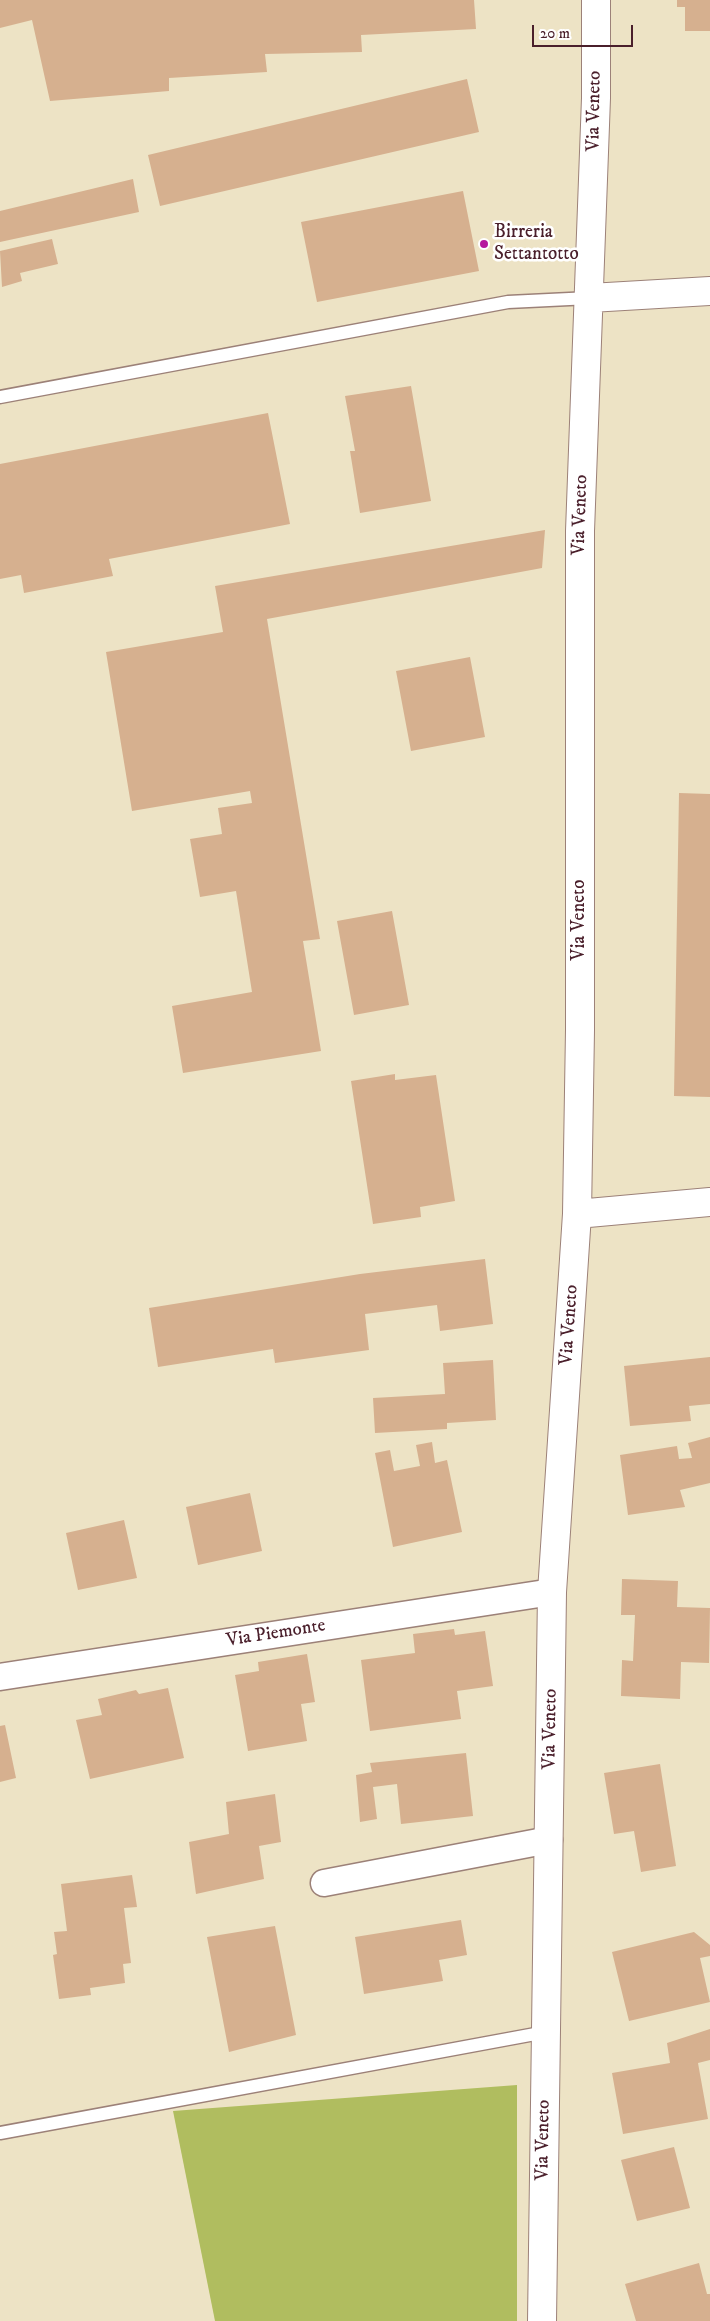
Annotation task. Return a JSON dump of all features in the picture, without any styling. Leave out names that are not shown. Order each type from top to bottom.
[{"type":"street","name":"Via Veneto","points":[[542,2321],[552,1592],[577,1214],[580,1030],[580,531],[590,298],[596,98],[596,0]]},
{"type":"street","points":[[590,298],[710,291]]},
{"type":"street","points":[[577,1214],[710,1202]]},
{"type":"street","name":"Via Piemonte","points":[[0,1677],[552,1592]]},
{"type":"street","points":[[324,1883],[549,1840]]},
{"type":"lane","points":[[0,396],[508,302],[590,298]]},
{"type":"lane","points":[[0,2133],[546,2032]]},
{"type":"green space","points":[[517,2085],[517,2321],[215,2321],[173,2111]]},
{"type":"building","points":[[0,0],[474,0],[476,29],[361,35],[362,52],[265,54],[267,72],[169,78],[169,91],[50,101],[32,20],[0,28]]},
{"type":"building","points":[[677,0],[710,0],[710,31],[685,31],[685,7],[677,7]]},
{"type":"building","points":[[467,79],[479,132],[160,206],[148,155]]},
{"type":"building","points":[[133,179],[139,212],[0,242],[0,211]]},
{"type":"building","points":[[463,191],[479,271],[317,302],[301,222]]},
{"type":"building","points":[[52,239],[58,264],[20,273],[22,281],[2,287],[0,251]]},
{"type":"building","points":[[411,386],[431,501],[360,513],[350,451],[355,451],[345,396]]},
{"type":"building","points":[[268,413],[290,524],[109,559],[113,576],[24,593],[21,575],[0,579],[0,464]]},
{"type":"building","points":[[545,530],[542,568],[267,619],[320,939],[303,941],[321,1051],[183,1073],[172,1006],[252,992],[236,891],[200,897],[190,839],[222,834],[218,808],[252,803],[250,791],[132,811],[106,652],[223,632],[215,586]]},
{"type":"building","points":[[470,657],[485,737],[411,751],[396,671]]},
{"type":"building","points":[[679,793],[710,794],[710,1097],[674,1096]]},
{"type":"building","points":[[392,911],[409,1005],[354,1015],[337,921]]},
{"type":"building","points":[[395,1074],[395,1080],[436,1075],[455,1201],[420,1207],[421,1217],[373,1224],[351,1081]]},
{"type":"building","points":[[485,1259],[493,1324],[440,1331],[437,1305],[365,1314],[369,1350],[275,1363],[273,1349],[158,1367],[149,1308],[360,1274]]},
{"type":"building","points":[[710,1357],[710,1404],[689,1406],[691,1421],[630,1426],[624,1366]]},
{"type":"building","points":[[493,1360],[496,1420],[447,1423],[447,1429],[375,1433],[373,1398],[445,1394],[443,1363]]},
{"type":"building","points":[[710,1437],[710,1483],[680,1490],[685,1507],[628,1515],[620,1455],[677,1446],[679,1459],[692,1458],[688,1443]]},
{"type":"building","points":[[432,1442],[435,1463],[447,1460],[462,1532],[393,1547],[375,1453],[390,1450],[394,1471],[420,1466],[416,1445]]},
{"type":"building","points":[[250,1493],[262,1551],[198,1565],[186,1507]]},
{"type":"building","points":[[124,1520],[137,1578],[78,1590],[66,1533]]},
{"type":"building","points":[[622,1579],[678,1581],[677,1607],[710,1608],[709,1663],[681,1662],[680,1699],[621,1696],[622,1660],[633,1661],[635,1615],[621,1615]]},
{"type":"building","points":[[454,1629],[455,1635],[485,1631],[493,1686],[457,1691],[461,1719],[370,1731],[361,1660],[415,1653],[413,1634]]},
{"type":"building","points":[[307,1654],[315,1702],[301,1704],[307,1741],[248,1751],[235,1675],[259,1671],[258,1662]]},
{"type":"building","points":[[168,1688],[184,1758],[90,1779],[76,1720],[102,1715],[98,1699],[136,1690],[139,1694]]},
{"type":"building","points":[[5,1725],[16,1778],[0,1782],[0,1726]]},
{"type":"building","points":[[466,1753],[473,1816],[401,1824],[397,1784],[373,1787],[377,1819],[360,1822],[356,1775],[372,1772],[370,1763]]},
{"type":"building","points":[[660,1764],[676,1866],[641,1872],[634,1831],[614,1834],[604,1773]]},
{"type":"building","points":[[275,1794],[281,1842],[259,1846],[264,1879],[196,1894],[189,1842],[229,1834],[226,1802]]},
{"type":"building","points":[[132,1875],[137,1907],[124,1908],[131,1963],[123,1964],[125,1983],[90,1988],[91,1995],[59,1999],[53,1955],[57,1954],[54,1932],[67,1931],[61,1884]]},
{"type":"building","points":[[461,1920],[467,1955],[439,1960],[443,1981],[364,1994],[355,1937]]},
{"type":"building","points":[[275,1926],[296,2035],[229,2052],[207,1937]]},
{"type":"building","points":[[694,1932],[710,1945],[710,1956],[700,1958],[710,2002],[629,2021],[612,1952]]},
{"type":"building","points":[[710,2029],[710,2060],[698,2063],[708,2119],[623,2134],[612,2073],[670,2063],[667,2043]]},
{"type":"building","points":[[674,2147],[690,2208],[637,2221],[621,2160]]},
{"type":"building","points":[[699,2263],[707,2294],[710,2294],[710,2321],[636,2321],[625,2284]]},
{"type":"place","name":"Birreria Settantotto","points":[[484,244]]}]
